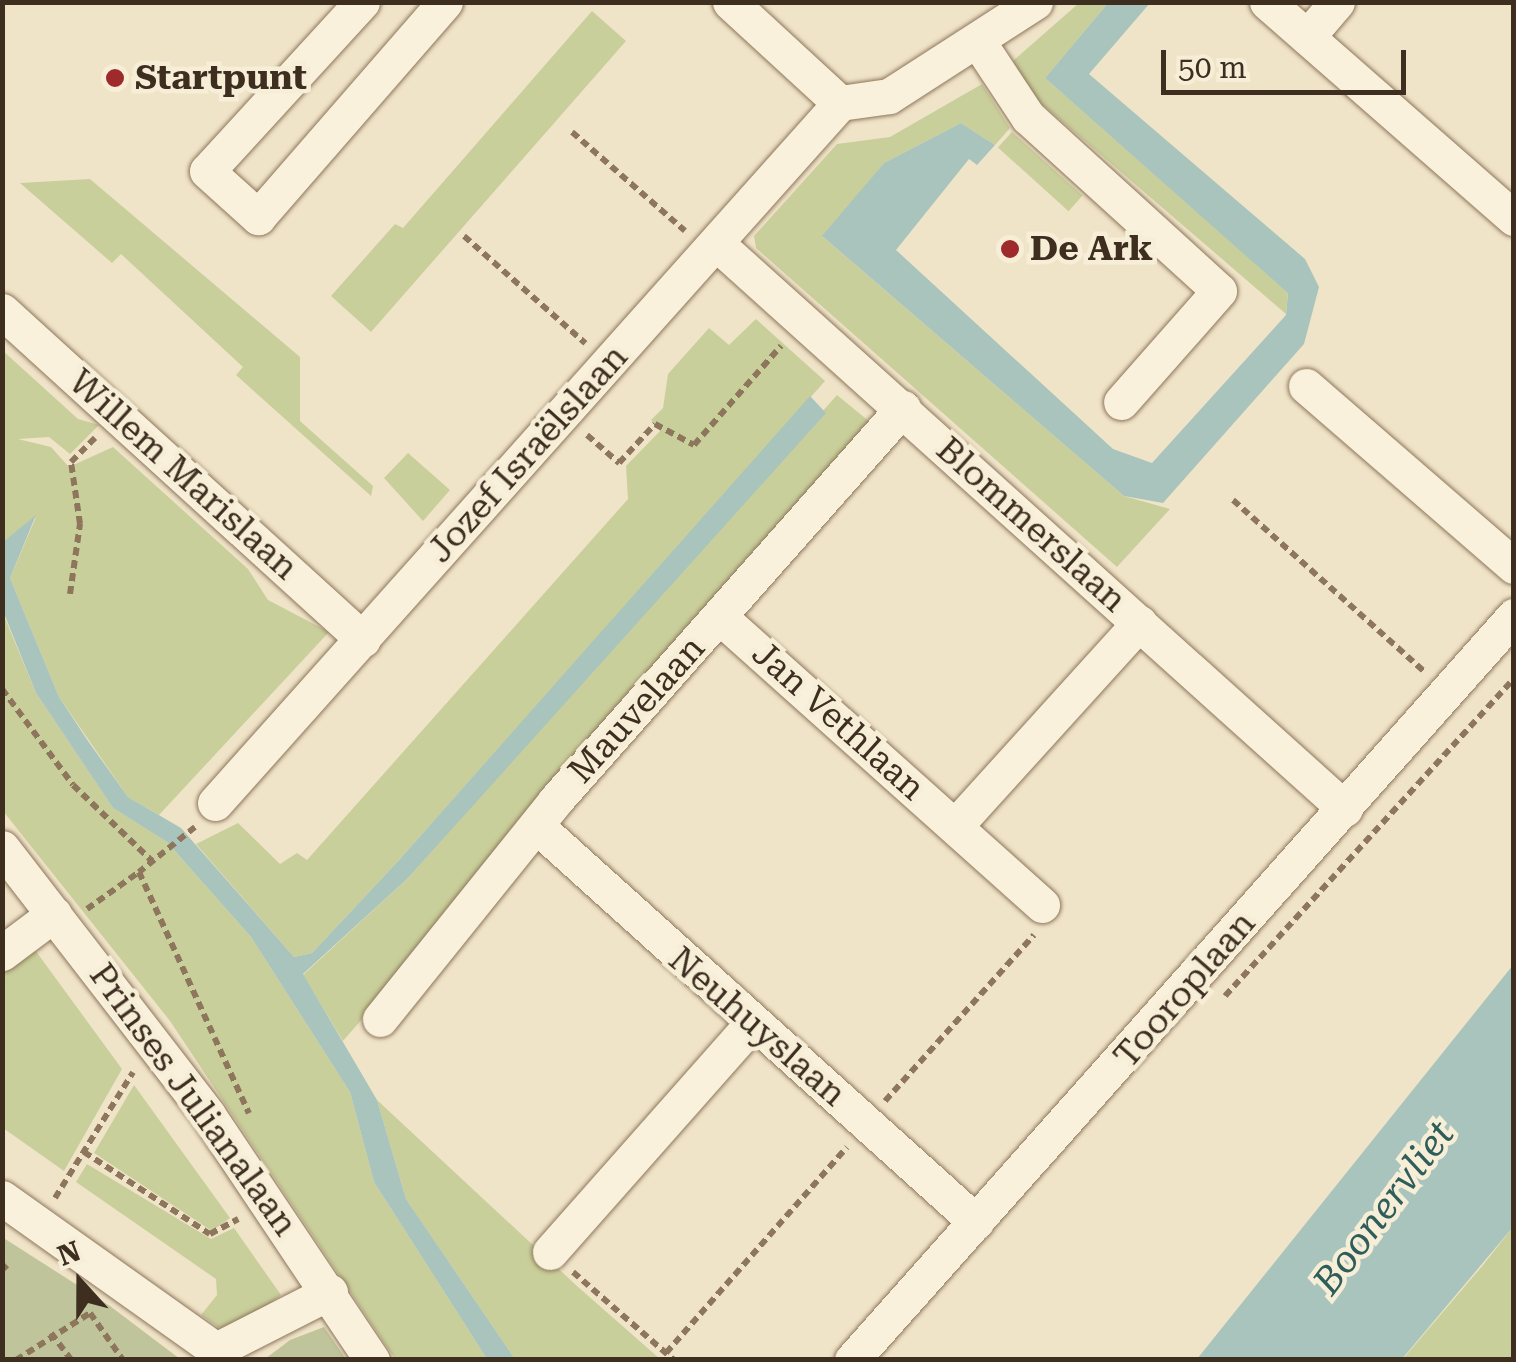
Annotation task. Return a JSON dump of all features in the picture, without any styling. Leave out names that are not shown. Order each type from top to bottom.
[{"type":"street","points":[[362,2],[207,171],[258,217],[445,2]]},
{"type":"street","points":[[730,2],[840,102],[889,96],[980,43],[1035,2]]},
{"type":"street","points":[[1267,2],[1514,218]]},
{"type":"street","points":[[1307,37],[1337,2]]},
{"type":"street","points":[[980,43],[1028,118],[1219,291],[1121,402]]},
{"type":"street","name":"Jozef Israëlslaan","points":[[215,803],[840,102]]},
{"type":"street","name":"Blommerslaan","points":[[712,248],[804,320],[1344,809]]},
{"type":"street","name":"Willem Marislaan","points":[[2,312],[362,640]]},
{"type":"street","points":[[1306,386],[1514,566]]},
{"type":"street","name":"Mauvelaan","points":[[380,1020],[720,616],[903,408]]},
{"type":"street","name":"Jan Vethlaan","points":[[720,616],[1042,905]]},
{"type":"street","name":"Tooroplaan","points":[[852,1360],[1514,616]]},
{"type":"street","name":"Jan Vethlaan","points":[[956,825],[1139,623]]},
{"type":"street","name":"Neuhuyslaan","points":[[540,829],[750,1026],[874,1114],[976,1222]]},
{"type":"street","name":"Prinses Julianalaan","points":[[2,848],[233,1151],[372,1360]]},
{"type":"street","points":[[2,953],[54,914]]},
{"type":"street","points":[[550,1252],[750,1026]]},
{"type":"street","points":[[2,1198],[216,1350],[330,1292]]},
{"type":"path","points":[[572,132],[712,248]]},
{"type":"path","points":[[464,236],[608,364]]},
{"type":"path","points":[[564,414],[619,463],[656,424],[694,445],[804,320]]},
{"type":"path","points":[[70,594],[80,524],[70,462],[117,416]]},
{"type":"path","points":[[1234,500],[1430,676]]},
{"type":"path","points":[[2,689],[72,785],[152,862]]},
{"type":"path","points":[[94,904],[192,831]]},
{"type":"path","points":[[139,872],[246,1102],[256,1134],[233,1151]]},
{"type":"path","points":[[666,1352],[1048,920],[1042,905]]},
{"type":"path","points":[[40,1223],[152,1042]]},
{"type":"path","points":[[84,1152],[210,1234],[266,1198]]},
{"type":"path","points":[[550,1252],[674,1360]]},
{"type":"path","points":[[17,1359],[51,1332],[90,1313],[123,1360]]},
{"type":"path","points":[[51,1332],[71,1360]]},
{"type":"green space","points":[[1079,3],[1108,3],[1045,78],[1288,292],[1286,314],[1036,99],[1013,61]]},
{"type":"green space","points":[[592,11],[626,41],[371,332],[331,296],[395,224],[403,228]]},
{"type":"green space","points":[[982,84],[1010,128],[995,145],[961,123],[884,163],[823,237],[1124,496],[1170,509],[1117,567],[756,248],[754,236],[837,144],[890,137]]},
{"type":"green space","points":[[1012,132],[1083,196],[1069,211],[998,148]]},
{"type":"green space","points":[[90,179],[300,357],[300,421],[373,486],[371,496],[236,375],[243,367],[121,254],[112,263],[20,183]]},
{"type":"green space","points":[[756,319],[825,381],[400,859],[312,953],[294,957],[196,844],[238,823],[280,864],[297,853],[307,860],[628,499],[626,466],[661,430],[651,420],[663,408],[668,374],[709,328],[729,345]]},
{"type":"green space","points":[[2,350],[78,419],[99,425],[70,454],[49,437],[18,439],[51,447],[69,467],[113,447],[248,569],[268,600],[329,632],[159,815],[128,797],[59,697],[10,578],[36,517],[3,542]]},
{"type":"green space","points":[[837,395],[876,427],[343,1041],[303,975],[407,879]]},
{"type":"green space","points":[[408,453],[450,490],[423,521],[384,478]]},
{"type":"green space","points":[[2,611],[36,693],[113,808],[167,842],[251,937],[350,1092],[374,1182],[487,1359],[395,1359],[170,1021],[3,811]]},
{"type":"green space","points":[[35,950],[122,1069],[64,1171],[3,1128],[3,974]]},
{"type":"green space","points":[[134,1085],[230,1218],[212,1231],[94,1153]]},
{"type":"green space","points":[[377,1100],[660,1359],[515,1359],[406,1199]]},
{"type":"green space","points":[[87,1164],[211,1239],[234,1228],[281,1295],[234,1330],[218,1327],[201,1315],[217,1295],[216,1279],[76,1182]]},
{"type":"green space","points":[[1513,1227],[1513,1359],[1402,1360],[1483,1265]]},
{"type":"green space","points":[[2,1237],[110,1306],[180,1359],[3,1359]]},
{"type":"green space","points":[[324,1327],[346,1359],[265,1359],[290,1340]]},
{"type":"water","points":[[1108,3],[1150,3],[1089,74],[1305,259],[1319,287],[1304,344],[1163,503],[1124,496],[822,236],[884,163],[961,123],[995,145],[977,165],[969,159],[896,250],[1113,449],[1152,463],[1286,315],[1288,293],[1045,78]]},
{"type":"water","points":[[810,396],[826,413],[407,879],[303,974],[377,1100],[406,1199],[515,1359],[487,1359],[374,1182],[350,1092],[251,937],[167,842],[113,808],[36,693],[3,611],[3,542],[36,515],[10,578],[59,697],[88,741],[128,797],[181,828],[294,957],[312,953],[400,859]]},
{"type":"water","name":"Boonervliet","points":[[1513,965],[1513,1227],[1402,1359],[1197,1359]]},
{"type":"place","name":"Startpunt","points":[[115,78]]},
{"type":"place","name":"De Ark","points":[[1010,249]]}]
